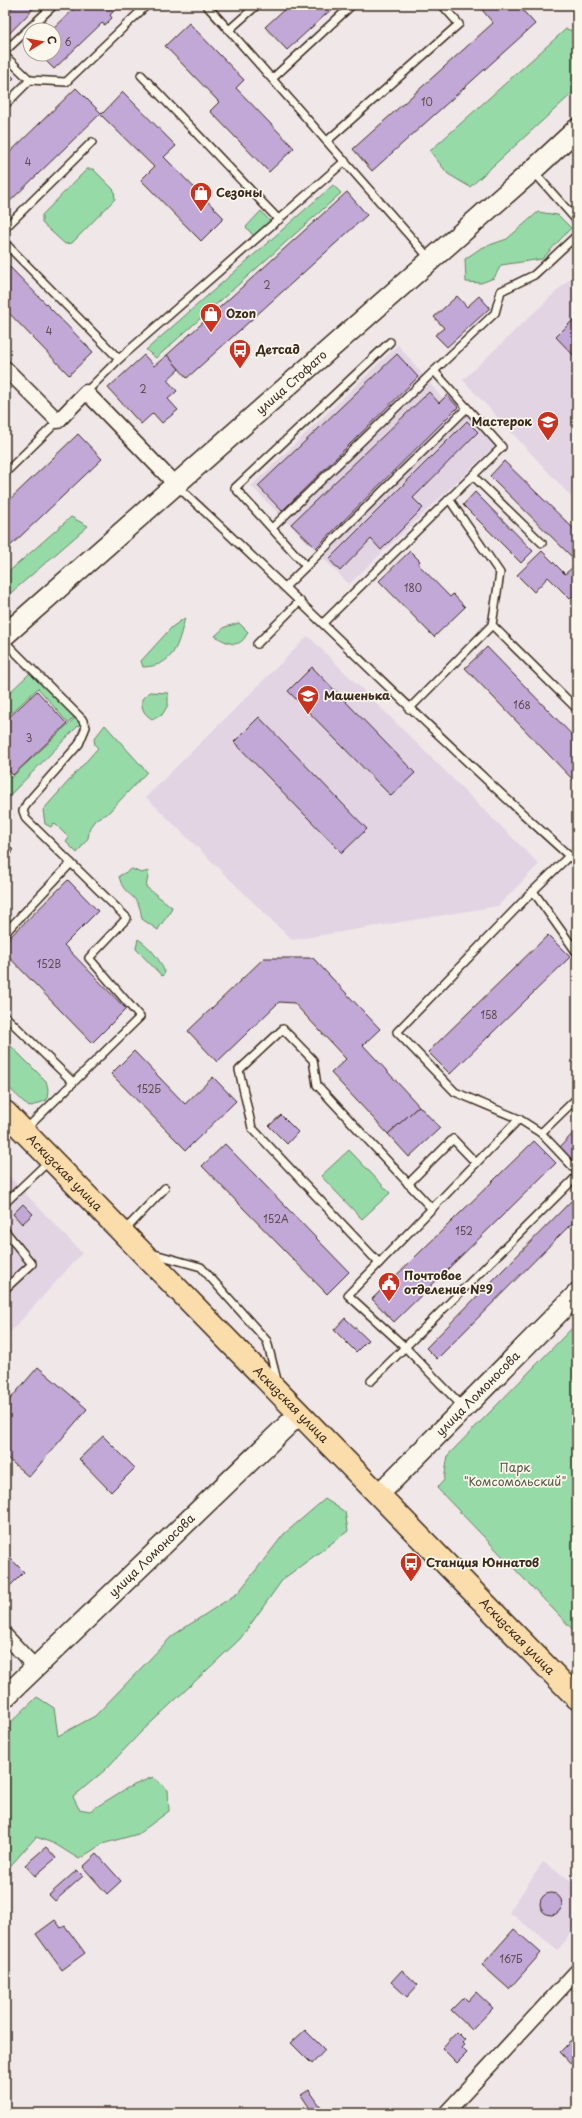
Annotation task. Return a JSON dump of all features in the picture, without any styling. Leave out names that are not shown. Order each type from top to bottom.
[{"type":"main road","name":"Аскизская улица","points":[[5,1112],[577,1698]]},
{"type":"street","name":"улица Стофато","points":[[5,634],[575,133]]},
{"type":"street","points":[[5,368],[58,421],[86,392],[176,485]]},
{"type":"street","name":"улица Ломоносова","points":[[379,1494],[577,1294]]},
{"type":"street","name":"улица Ломоносова","points":[[5,1698],[35,1667],[299,1414]]},
{"type":"street","points":[[5,1635],[35,1667]]},
{"type":"street","points":[[446,2113],[577,1971]]},
{"type":"lane","points":[[5,51],[54,5]]},
{"type":"lane","points":[[5,56],[30,80],[66,82],[147,5]]},
{"type":"lane","points":[[206,5],[431,260]]},
{"type":"lane","points":[[229,30],[257,5]]},
{"type":"lane","points":[[272,78],[352,5]]},
{"type":"lane","points":[[327,141],[459,24],[442,5]]},
{"type":"lane","points":[[141,75],[279,220]]},
{"type":"lane","points":[[5,105],[30,80]]},
{"type":"lane","points":[[5,228],[92,142]]},
{"type":"lane","points":[[86,392],[119,359],[345,161]]},
{"type":"lane","points":[[533,170],[577,221]]},
{"type":"lane","points":[[272,528],[495,313],[501,291],[534,275],[577,235]]},
{"type":"lane","points":[[5,243],[119,359]]},
{"type":"lane","points":[[306,566],[236,488],[390,342]]},
{"type":"lane","points":[[323,623],[502,447],[434,371]]},
{"type":"lane","points":[[284,587],[467,408]]},
{"type":"lane","points":[[5,473],[58,421]]},
{"type":"lane","points":[[473,476],[542,543]]},
{"type":"lane","points":[[176,485],[323,623],[409,709],[577,863]]},
{"type":"lane","points":[[409,709],[492,625],[500,572],[449,499]]},
{"type":"lane","points":[[257,644],[300,601]]},
{"type":"lane","points":[[492,625],[577,709]]},
{"type":"lane","points":[[5,642],[82,719],[86,727],[79,744],[27,803],[23,811],[26,819],[127,918],[89,958],[140,1017],[24,1131]]},
{"type":"lane","points":[[569,856],[533,891],[397,1032],[455,1092],[519,1119],[541,1132],[577,1171]]},
{"type":"lane","points":[[5,933],[71,863]]},
{"type":"lane","points":[[533,891],[577,953]]},
{"type":"lane","points":[[5,1016],[73,1082]]},
{"type":"lane","points":[[379,1263],[252,1128],[239,1070],[283,1029],[313,1060],[316,1085],[432,1209]]},
{"type":"lane","points":[[541,1132],[577,1098]]},
{"type":"lane","points":[[464,1408],[405,1347],[348,1295],[519,1119]]},
{"type":"lane","points":[[408,1184],[454,1139],[476,1163]]},
{"type":"lane","points":[[5,1203],[52,1159]]},
{"type":"lane","points":[[371,1381],[577,1176]]},
{"type":"lane","points":[[123,1232],[165,1188]]},
{"type":"lane","points":[[5,1231],[32,1264],[5,1289]]},
{"type":"lane","points":[[141,1250],[201,1267],[267,1341],[280,1394]]},
{"type":"shaded area","name":"Мастерок","points":[[577,272],[577,503],[463,380]]},
{"type":"shaded area","points":[[398,345],[442,398],[448,393],[496,445],[349,584],[251,486]]},
{"type":"shaded area","name":"Машенька","points":[[308,636],[539,864],[498,906],[292,940],[146,797]]},
{"type":"shaded area","points":[[5,1172],[82,1253],[5,1338]]},
{"type":"shaded area","points":[[543,1862],[577,1885],[577,1923],[558,1950],[509,1912]]},
{"type":"green space","points":[[566,29],[577,32],[577,89],[470,187],[448,174],[430,151]]},
{"type":"green space","points":[[87,169],[93,169],[114,190],[115,199],[72,243],[65,244],[42,223],[42,215]]},
{"type":"green space","points":[[333,185],[341,193],[156,358],[146,350]]},
{"type":"green space","points":[[261,211],[273,225],[256,239],[246,227]]},
{"type":"green space","points":[[538,212],[558,215],[571,228],[542,259],[501,265],[494,278],[481,283],[466,282],[465,259],[481,248],[507,239]]},
{"type":"green space","points":[[71,517],[88,526],[5,598],[5,575]]},
{"type":"green space","points":[[185,618],[177,645],[169,658],[154,666],[143,667],[141,661],[172,627]]},
{"type":"green space","points":[[239,623],[248,632],[245,638],[238,643],[229,643],[215,636],[225,627]]},
{"type":"green space","points":[[31,672],[74,717],[68,723],[38,688],[5,719],[5,697]]},
{"type":"green space","points":[[149,692],[168,693],[168,705],[162,715],[152,719],[145,713],[142,706],[142,699]]},
{"type":"green space","points":[[75,718],[81,723],[5,800],[5,771],[11,778]]},
{"type":"green space","points":[[105,725],[147,772],[107,814],[96,819],[90,827],[88,838],[77,853],[66,842],[69,838],[54,823],[51,827],[45,824],[43,810],[98,748],[95,745],[94,739]]},
{"type":"green space","points":[[132,869],[141,873],[149,871],[146,887],[172,907],[158,930],[142,919],[137,901],[123,887],[119,876]]},
{"type":"green space","points":[[138,939],[147,946],[157,958],[165,973],[162,976],[136,949]]},
{"type":"green space","points":[[5,1040],[46,1081],[48,1089],[47,1100],[29,1107],[5,1084]]},
{"type":"green space","points":[[349,1150],[390,1193],[362,1219],[321,1176]]},
{"type":"green space","name":"Парк \"Комсомольский\"","points":[[577,1323],[577,1634],[437,1488],[444,1480],[448,1455]]},
{"type":"green space","points":[[325,1499],[345,1512],[348,1531],[283,1579],[240,1639],[140,1733],[105,1770],[73,1797],[79,1809],[90,1811],[127,1788],[153,1777],[168,1790],[169,1811],[138,1834],[102,1844],[79,1859],[55,1844],[36,1837],[5,1872],[5,1728],[37,1697],[54,1708],[58,1736],[95,1716],[172,1636],[238,1593],[284,1534]]},
{"type":"building","points":[[15,5],[37,5],[5,38],[5,15]]},
{"type":"building","points":[[78,5],[120,5],[110,15],[112,18],[105,25],[102,23],[62,61],[62,22],[60,22]]},
{"type":"building","points":[[289,5],[336,5],[287,50],[265,27]]},
{"type":"building","points":[[478,5],[518,5],[535,24],[372,171],[353,149],[493,23]]},
{"type":"building","points":[[189,23],[244,80],[236,88],[294,148],[269,172],[210,111],[219,102],[165,46]]},
{"type":"building","points":[[47,62],[61,62],[54,69]]},
{"type":"building","points":[[5,69],[14,78],[5,87]]},
{"type":"building","points":[[76,88],[102,114],[123,92],[176,146],[164,157],[224,218],[201,241],[141,180],[154,167],[100,114],[5,206],[5,157]]},
{"type":"building","points":[[347,192],[367,215],[187,378],[167,355]]},
{"type":"building","points":[[5,262],[93,352],[69,375],[5,309]]},
{"type":"building","points":[[457,296],[467,307],[479,296],[490,308],[447,347],[435,335],[444,328],[434,317]]},
{"type":"building","points":[[577,316],[577,359],[556,337]]},
{"type":"building","points":[[397,354],[418,377],[282,511],[258,486]]},
{"type":"building","points":[[144,355],[154,366],[167,355],[179,369],[167,380],[177,391],[168,399],[178,410],[162,423],[153,413],[141,424],[108,388]]},
{"type":"building","points":[[429,392],[439,403],[447,395],[458,407],[316,548],[291,524]]},
{"type":"building","points":[[467,421],[478,432],[413,498],[423,508],[381,550],[371,539],[340,571],[329,559]]},
{"type":"building","points":[[78,434],[102,459],[5,551],[5,504]]},
{"type":"building","points":[[504,461],[577,532],[577,562],[490,476]]},
{"type":"building","points":[[475,492],[533,551],[521,563],[463,505]]},
{"type":"building","points":[[410,551],[420,561],[418,564],[450,597],[453,594],[465,607],[434,637],[379,581]]},
{"type":"building","points":[[542,551],[565,574],[572,568],[577,573],[577,592],[570,599],[548,577],[534,592],[517,575]]},
{"type":"building","points":[[487,647],[577,740],[577,784],[465,668]]},
{"type":"building","points":[[312,667],[415,773],[391,796],[288,691]]},
{"type":"building","points":[[37,691],[67,724],[13,775],[5,767],[5,721]]},
{"type":"building","points":[[259,717],[367,829],[342,853],[234,742]]},
{"type":"building","points":[[68,880],[98,911],[64,945],[126,1009],[92,1043],[5,953],[5,942]]},
{"type":"building","points":[[548,935],[570,957],[450,1074],[428,1052]]},
{"type":"building","points":[[264,958],[313,958],[380,1029],[363,1045],[419,1106],[388,1134],[331,1073],[346,1059],[294,1003],[279,1002],[217,1062],[188,1031]]},
{"type":"building","points":[[134,1051],[185,1104],[213,1077],[236,1101],[186,1150],[111,1074]]},
{"type":"building","points":[[419,1106],[440,1128],[409,1157],[388,1134]]},
{"type":"building","points":[[281,1115],[298,1132],[287,1144],[269,1126]]},
{"type":"building","points":[[577,1129],[577,1164],[560,1147]]},
{"type":"building","points":[[534,1141],[556,1163],[394,1322],[372,1299]]},
{"type":"building","points":[[225,1144],[349,1272],[327,1294],[202,1166]]},
{"type":"building","points":[[576,1196],[577,1218],[437,1359],[426,1348]]},
{"type":"building","points":[[23,1204],[33,1214],[22,1224],[13,1214]]},
{"type":"building","points":[[345,1318],[368,1340],[356,1352],[334,1330]]},
{"type":"building","points":[[38,1367],[87,1409],[29,1477],[5,1456],[5,1405]]},
{"type":"building","points":[[103,1436],[135,1468],[111,1492],[79,1459]]},
{"type":"building","points":[[5,1553],[24,1572],[5,1591]]},
{"type":"building","points":[[46,1847],[56,1858],[35,1876],[25,1865]]},
{"type":"building","points":[[97,1854],[121,1881],[107,1894],[83,1867]]},
{"type":"building","points":[[77,1870],[83,1876],[55,1901],[49,1895]]},
{"type":"building","points":[[551,1893],[559,1896],[562,1904],[559,1912],[551,1915],[543,1912],[540,1904],[543,1896]]},
{"type":"building","points":[[55,1920],[61,1928],[65,1926],[85,1953],[62,1970],[36,1934]]},
{"type":"building","points":[[514,1929],[541,1953],[509,1989],[482,1965]]},
{"type":"building","points":[[402,1970],[418,1985],[407,1997],[391,1982]]},
{"type":"building","points":[[476,1992],[493,2008],[472,2030],[451,2010],[464,1997],[468,2001]]},
{"type":"building","points":[[305,2030],[325,2050],[312,2064],[291,2043]]},
{"type":"building","points":[[457,2032],[465,2040],[462,2042],[465,2045],[462,2048],[467,2053],[457,2063],[442,2048]]},
{"type":"building","points":[[577,2035],[577,2070],[560,2052]]},
{"type":"building","points":[[309,2090],[323,2110],[319,2113],[313,2113],[301,2095]]},
{"type":"place","name":"Сезоны","points":[[201,212]]},
{"type":"place","name":"Ozon","points":[[211,334]]},
{"type":"place","name":"Детсад","points":[[240,370]]},
{"type":"place","name":"Мастерок","points":[[548,442]]},
{"type":"place","name":"Машенька","points":[[308,716]]},
{"type":"place","name":"Почтовое отделение №9","points":[[389,1302]]},
{"type":"place","name":"Станция Юннатов","points":[[411,1582]]}]
